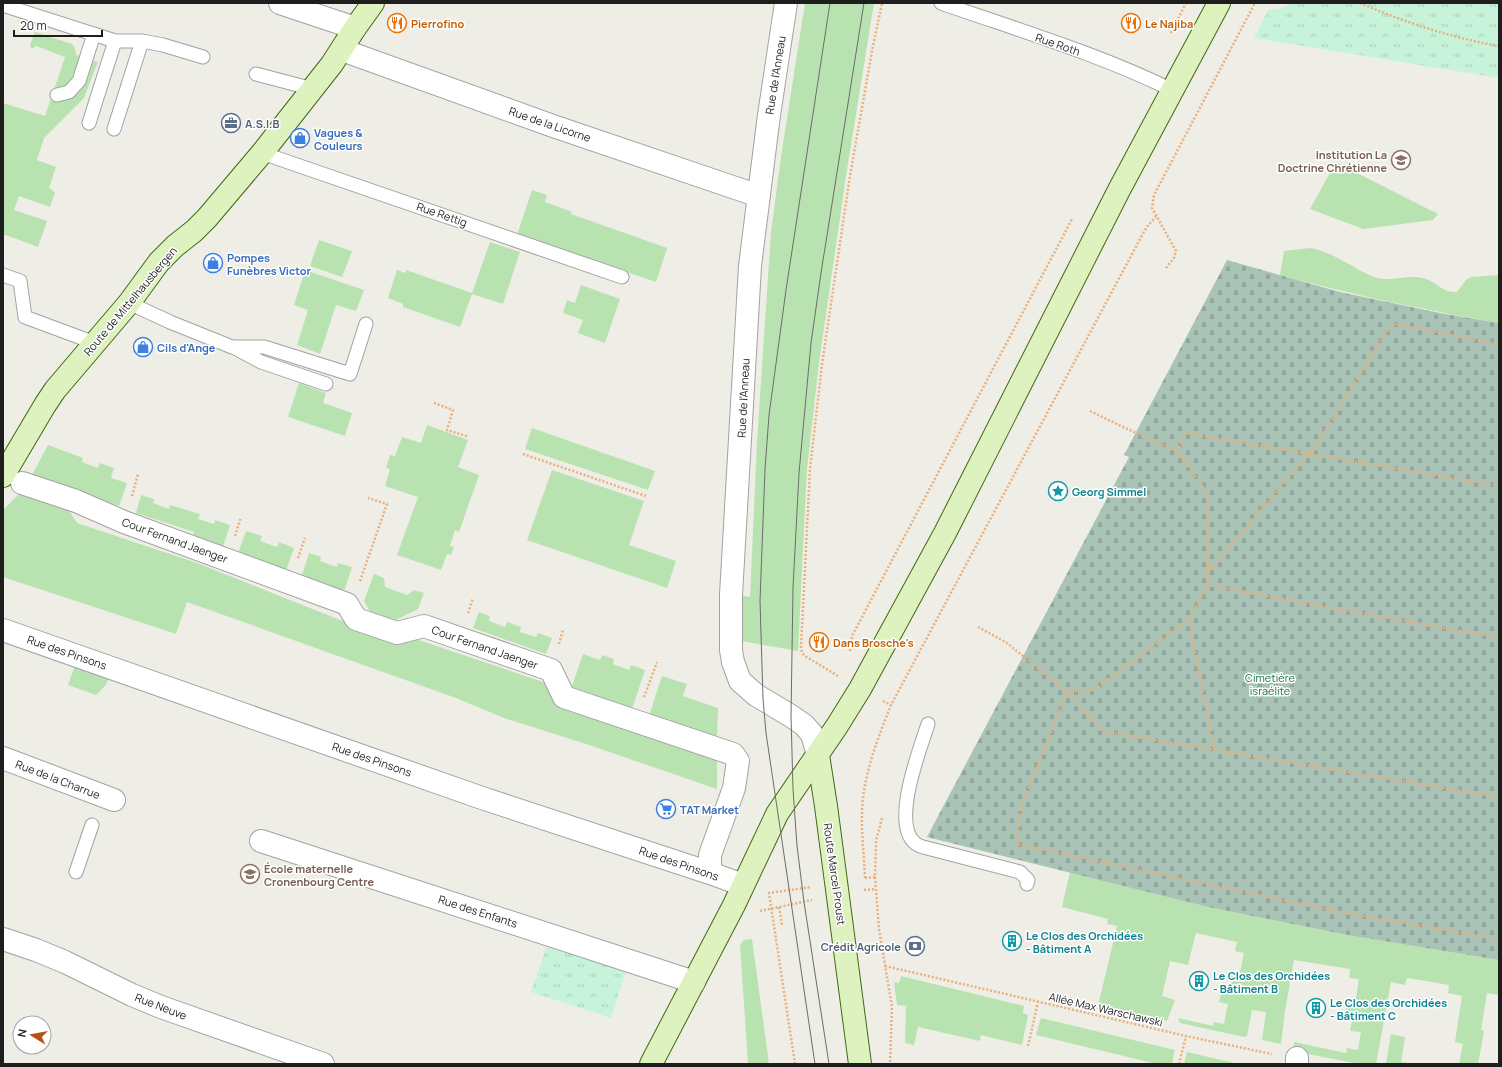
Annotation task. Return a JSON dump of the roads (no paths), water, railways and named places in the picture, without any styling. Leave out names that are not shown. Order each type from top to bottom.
[{"type":"main road","name":"Route de Mittelhausbergen","points":[[11,468],[45,405],[55,390],[129,303],[159,262],[207,218],[262,153],[342,50],[355,28],[373,3]]},
{"type":"main road","points":[[651,1064],[743,885],[777,814],[818,755],[860,689],[949,527],[1119,190],[1219,3]]},
{"type":"main road","name":"Route Marcel Proust","points":[[818,755],[828,814],[860,1064]]},
{"type":"street","points":[[280,3],[355,28]]},
{"type":"street","name":"Rue de l'Anneau","points":[[786,3],[769,115],[750,266],[731,595],[733,662],[740,681],[747,688],[804,725],[812,734],[818,755]]},
{"type":"street","name":"Rue de la Licorne","points":[[342,50],[553,126],[759,196]]},
{"type":"street","name":"Cour Fernand Jaenger","points":[[11,468],[76,501],[124,522],[347,604],[356,619],[397,633],[424,626],[551,670],[564,697],[733,754],[738,760],[734,788],[710,855],[710,873]]},
{"type":"street","name":"Rue des Pinsons","points":[[3,630],[482,798],[743,885]]},
{"type":"street","name":"Rue de la Charrue","points":[[3,758],[104,800]]},
{"type":"street","name":"Rue des Enfants","points":[[262,841],[694,982]]},
{"type":"street","name":"Rue Neuve","points":[[3,939],[65,962],[132,995],[161,1007],[323,1064]]},
{"type":"lane","name":"Rue Roth","points":[[941,3],[1092,56],[1147,78],[1172,90]]},
{"type":"lane","points":[[3,5],[115,41],[142,41],[163,45],[203,58]]},
{"type":"lane","points":[[57,95],[69,92],[79,81],[94,34]]},
{"type":"lane","points":[[89,123],[115,41]]},
{"type":"lane","points":[[114,128],[142,41]]},
{"type":"lane","points":[[256,74],[313,89]]},
{"type":"lane","name":"Rue Rettig","points":[[262,153],[622,277]]},
{"type":"lane","points":[[3,275],[20,281],[25,317],[95,343]]},
{"type":"lane","points":[[129,303],[170,322],[232,347],[261,362],[326,384]]},
{"type":"lane","points":[[232,347],[264,347],[350,374],[366,324]]},
{"type":"lane","points":[[928,724],[910,780],[905,821],[908,834],[914,843],[923,847],[1020,872],[1028,880],[1027,884]]},
{"type":"lane","points":[[76,872],[92,825]]},
{"type":"tram line","points":[[815,1064],[766,733],[763,699],[760,601],[765,469],[769,415],[786,290],[830,3]]},
{"type":"tram line","points":[[829,1064],[804,902],[797,846],[793,789],[791,716],[793,588],[799,473],[811,343],[864,3]]},
{"type":"place","name":"Pierrofino","points":[[397,23]]},
{"type":"place","name":"Le Najiba","points":[[1131,23]]},
{"type":"place","name":"A.S.I.B","points":[[231,123]]},
{"type":"place","name":"Vagues & Couleurs","points":[[300,138]]},
{"type":"place","name":"Institution La Doctrine Chrétienne","points":[[1401,160]]},
{"type":"place","name":"Pompes Funèbres Victor","points":[[213,263]]},
{"type":"place","name":"Cils d'Ange","points":[[143,347]]},
{"type":"place","name":"Georg Simmel","points":[[1058,491]]},
{"type":"place","name":"Dans Brosche's","points":[[819,642]]},
{"type":"place","name":"TAT Market","points":[[666,809]]},
{"type":"place","name":"École maternelle Cronenbourg Centre","points":[[250,874]]},
{"type":"place","name":"Le Clos des Orchidées - Bâtiment A","points":[[1012,941]]},
{"type":"place","name":"Crédit Agricole","points":[[915,946]]},
{"type":"place","name":"Le Clos des Orchidées - Bâtiment B","points":[[1199,981]]},
{"type":"place","name":"Le Clos des Orchidées - Bâtiment C","points":[[1316,1008]]},
{"type":"park label","name":"Cimetière israélite","points":[[1270,683]]}]
